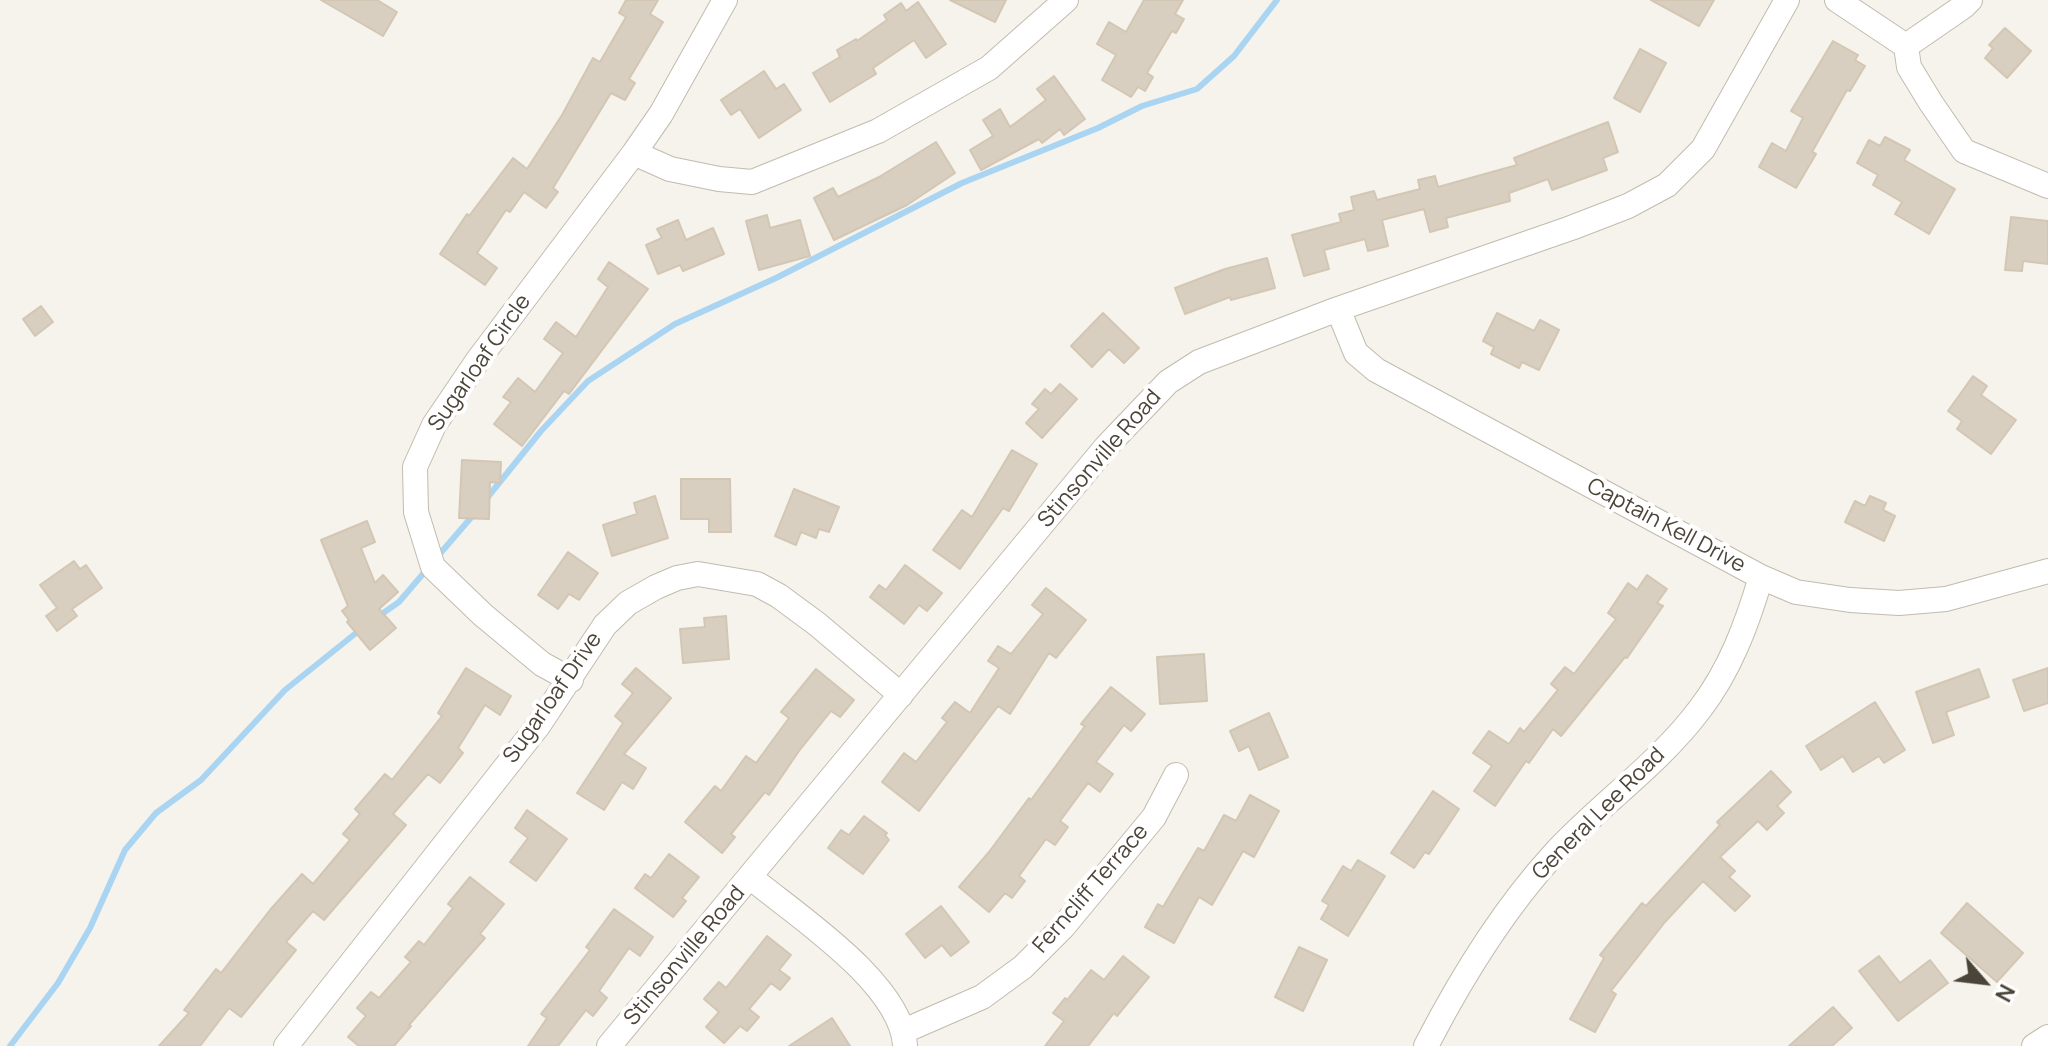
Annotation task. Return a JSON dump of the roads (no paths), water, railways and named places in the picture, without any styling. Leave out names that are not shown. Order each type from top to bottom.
[{"type":"street","name":"Sugarloaf Circle","points":[[571,680],[542,664],[483,615],[433,567],[416,512],[415,467],[434,425],[478,360],[661,114],[725,0]]},
{"type":"street","points":[[634,153],[670,169],[752,182],[878,131],[989,68],[1066,0]]},
{"type":"street","name":"Stinsonville Road","points":[[609,1046],[1106,447],[1168,382],[1199,362],[1338,309],[1571,228],[1628,206],[1667,185],[1703,149],[1787,0]]},
{"type":"street","points":[[1837,0],[1906,46],[1909,67],[1964,151],[2048,186]]},
{"type":"street","points":[[1906,46],[1970,0]]},
{"type":"street","name":"Captain Kell Drive","points":[[1338,309],[1356,353],[1376,370],[1761,577],[1796,592],[1899,603],[1946,599],[2048,571]]},
{"type":"street","name":"Sugarloaf Drive","points":[[286,1046],[461,826],[571,680],[605,625],[628,603],[677,578],[698,574],[757,584],[817,624],[901,695]]},
{"type":"street","name":"General Lee Road","points":[[1426,1046],[1472,964],[1510,908],[1552,856],[1664,750],[1701,708],[1745,630],[1761,577]]},
{"type":"street","name":"Ferncliff Terrace","points":[[904,1038],[982,997],[1023,967],[1063,927],[1154,817],[1176,775]]},
{"type":"street","points":[[750,877],[856,964],[885,995],[904,1038]]},
{"type":"street","points":[[2034,1046],[2048,1037]]},
{"type":"waterway","points":[[487,498],[541,431],[588,381],[675,324],[776,278],[962,183],[1098,128],[1142,106],[1197,89],[1234,56],[1277,0]]},
{"type":"waterway","points":[[438,556],[475,513]]},
{"type":"waterway","points":[[376,618],[399,602],[428,568]]},
{"type":"waterway","points":[[10,1046],[58,983],[90,928],[125,850],[156,813],[201,780],[285,690],[361,629]]}]
